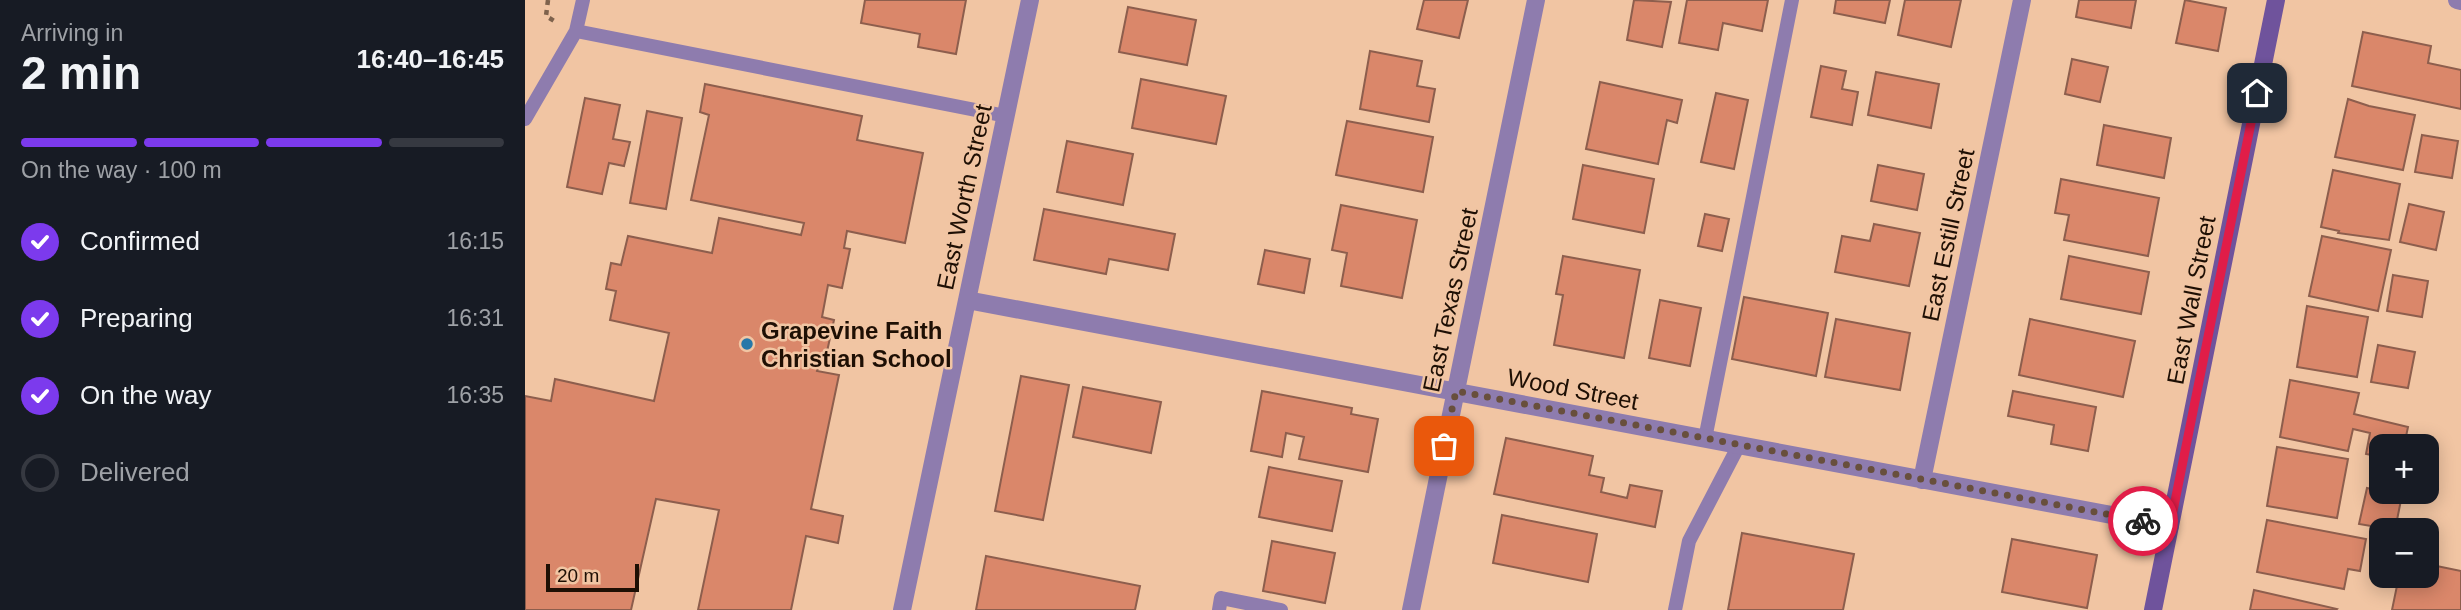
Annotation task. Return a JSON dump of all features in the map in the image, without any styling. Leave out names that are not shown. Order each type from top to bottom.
[{"type":"street","name":"East Worth Street","points":[[902,610],[1030,0]]},
{"type":"street","name":"East Texas Street","points":[[1411,610],[1536,0]]},
{"type":"street","name":"East Estill Street","points":[[1922,480],[2022,0]]},
{"type":"street","name":"East Wall Street","points":[[2153,610],[2276,0]]},
{"type":"street","name":"Wood Street","points":[[967,300],[2170,526]]},
{"type":"lane","points":[[525,119],[576,31],[583,0]]},
{"type":"lane","points":[[1705,439],[1792,0]]},
{"type":"lane","points":[[576,31],[1006,116]]},
{"type":"lane","points":[[1675,610],[1689,541],[1738,445]]},
{"type":"lane","points":[[1219,610],[1221,598],[1281,610]]},
{"type":"building","points":[[865,0],[966,0],[956,54],[918,47],[920,34],[861,23]]},
{"type":"building","points":[[1424,0],[1468,0],[1459,38],[1417,29]]},
{"type":"building","points":[[1634,0],[1671,2],[1662,47],[1627,40]]},
{"type":"building","points":[[1687,0],[1768,0],[1762,31],[1723,23],[1718,50],[1679,43]]},
{"type":"building","points":[[1836,0],[1890,0],[1885,23],[1834,13]]},
{"type":"building","points":[[1905,0],[1961,0],[1951,47],[1898,35]]},
{"type":"building","points":[[2079,0],[2136,0],[2131,28],[2076,17]]},
{"type":"building","points":[[2185,0],[2226,8],[2218,51],[2176,43]]},
{"type":"building","points":[[1128,7],[1196,20],[1187,65],[1119,52]]},
{"type":"building","points":[[2363,32],[2431,46],[2428,63],[2461,70],[2461,109],[2352,86]]},
{"type":"building","points":[[1370,51],[1422,61],[1417,86],[1435,89],[1429,122],[1360,109]]},
{"type":"building","points":[[2072,59],[2108,67],[2100,102],[2065,94]]},
{"type":"building","points":[[1821,66],[1846,71],[1842,89],[1858,92],[1852,125],[1811,117]]},
{"type":"building","points":[[1876,72],[1939,84],[1931,128],[1868,115]]},
{"type":"building","points":[[1141,79],[1226,96],[1216,144],[1132,128]]},
{"type":"building","points":[[1600,82],[1682,100],[1677,123],[1667,120],[1658,164],[1586,149]]},
{"type":"building","name":"Grapevine Faith Christian School","points":[[705,84],[862,116],[857,140],[923,153],[905,243],[847,231],[844,248],[850,249],[842,288],[828,285],[822,317],[834,320],[826,356],[821,355],[817,371],[839,375],[811,509],[843,516],[838,543],[806,536],[791,610],[698,610],[719,510],[656,499],[631,610],[525,610],[525,396],[551,401],[555,379],[654,401],[669,333],[610,320],[616,291],[606,289],[611,263],[621,265],[628,236],[712,253],[719,218],[801,235],[804,223],[691,200],[709,115],[700,112]]},
{"type":"building","points":[[1716,93],[1748,100],[1734,169],[1701,162]]},
{"type":"building","points":[[585,98],[620,105],[613,139],[630,142],[624,166],[609,163],[602,194],[567,187]]},
{"type":"building","points":[[2348,99],[2415,115],[2403,170],[2335,157]]},
{"type":"building","points":[[647,111],[682,118],[666,209],[630,203]]},
{"type":"building","points":[[1347,121],[1433,137],[1423,192],[1336,175]]},
{"type":"building","points":[[2104,125],[2171,138],[2164,178],[2097,165]]},
{"type":"building","points":[[2422,135],[2458,141],[2452,178],[2415,172]]},
{"type":"building","points":[[1067,141],[1133,154],[1123,205],[1057,192]]},
{"type":"building","points":[[1583,165],[1654,179],[1644,233],[1573,219]]},
{"type":"building","points":[[1878,165],[1924,174],[1917,210],[1871,201]]},
{"type":"building","points":[[2333,170],[2400,184],[2389,240],[2338,233],[2339,231],[2321,227]]},
{"type":"building","points":[[2061,179],[2159,198],[2148,256],[2064,240],[2069,215],[2055,213]]},
{"type":"building","points":[[2409,204],[2444,212],[2436,250],[2400,242]]},
{"type":"building","points":[[1341,205],[1417,220],[1402,298],[1341,286],[1347,253],[1332,250]]},
{"type":"building","points":[[1044,209],[1175,234],[1168,270],[1109,259],[1106,274],[1034,260]]},
{"type":"building","points":[[1705,214],[1729,219],[1722,251],[1698,246]]},
{"type":"building","points":[[1874,224],[1920,233],[1909,286],[1835,272],[1842,236],[1870,241]]},
{"type":"building","points":[[2322,236],[2391,250],[2378,311],[2309,296]]},
{"type":"building","points":[[1265,250],[1310,259],[1304,293],[1258,284]]},
{"type":"building","points":[[1563,256],[1640,270],[1624,358],[1554,345],[1563,295],[1556,294]]},
{"type":"building","points":[[2069,256],[2149,272],[2141,314],[2061,299]]},
{"type":"building","points":[[2393,275],[2428,281],[2422,317],[2387,311]]},
{"type":"building","points":[[1744,297],[1828,313],[1816,376],[1732,359]]},
{"type":"building","points":[[1660,300],[1701,308],[1690,366],[1649,358]]},
{"type":"building","points":[[2307,306],[2368,317],[2357,377],[2297,367]]},
{"type":"building","points":[[1836,319],[1910,333],[1900,390],[1825,377]]},
{"type":"building","points":[[2030,319],[2135,341],[2123,397],[2019,375]]},
{"type":"building","points":[[2378,345],[2415,352],[2408,388],[2371,382]]},
{"type":"building","points":[[1021,376],[1069,385],[1043,520],[995,511]]},
{"type":"building","points":[[2290,380],[2359,393],[2354,414],[2408,427],[2407,434],[2370,434],[2353,429],[2348,451],[2280,437]]},
{"type":"building","points":[[1083,387],[1161,402],[1151,453],[1073,437]]},
{"type":"building","points":[[1262,391],[1352,408],[1351,414],[1378,419],[1368,472],[1299,459],[1304,437],[1286,433],[1282,457],[1251,451]]},
{"type":"building","points":[[2013,391],[2096,407],[2088,451],[2051,444],[2054,425],[2008,416]]},
{"type":"building","points":[[1506,438],[1593,456],[1589,475],[1604,478],[1601,492],[1627,498],[1630,485],[1662,491],[1655,527],[1494,494]]},
{"type":"building","points":[[2277,447],[2348,459],[2337,518],[2267,506]]},
{"type":"building","points":[[1269,467],[1342,481],[1332,531],[1259,517]]},
{"type":"building","points":[[2367,488],[2369,504],[2400,504],[2397,518],[2369,518],[2369,526],[2359,524]]},
{"type":"building","points":[[1502,515],[1597,534],[1588,582],[1493,563]]},
{"type":"building","points":[[2267,520],[2366,539],[2360,571],[2348,569],[2344,589],[2257,572]]},
{"type":"building","points":[[1742,533],[1854,554],[1843,610],[1728,610]]},
{"type":"building","points":[[2012,539],[2097,555],[2087,608],[2002,592]]},
{"type":"building","points":[[1272,541],[1335,553],[1325,603],[1263,591]]},
{"type":"building","points":[[986,556],[1140,586],[1135,610],[976,610]]},
{"type":"building","points":[[2439,566],[2461,571],[2461,610],[2392,610],[2397,588],[2439,588]]},
{"type":"building","points":[[2254,590],[2337,609],[2250,610]]},
{"type":"way so far","points":[[1444,446],[1456,391],[2143,521]]},
{"type":"place","name":"Grapevine Faith Christian School","points":[[747,344]]},
{"type":"route","points":[[2143,521],[2170,526],[2257,93]]}]
